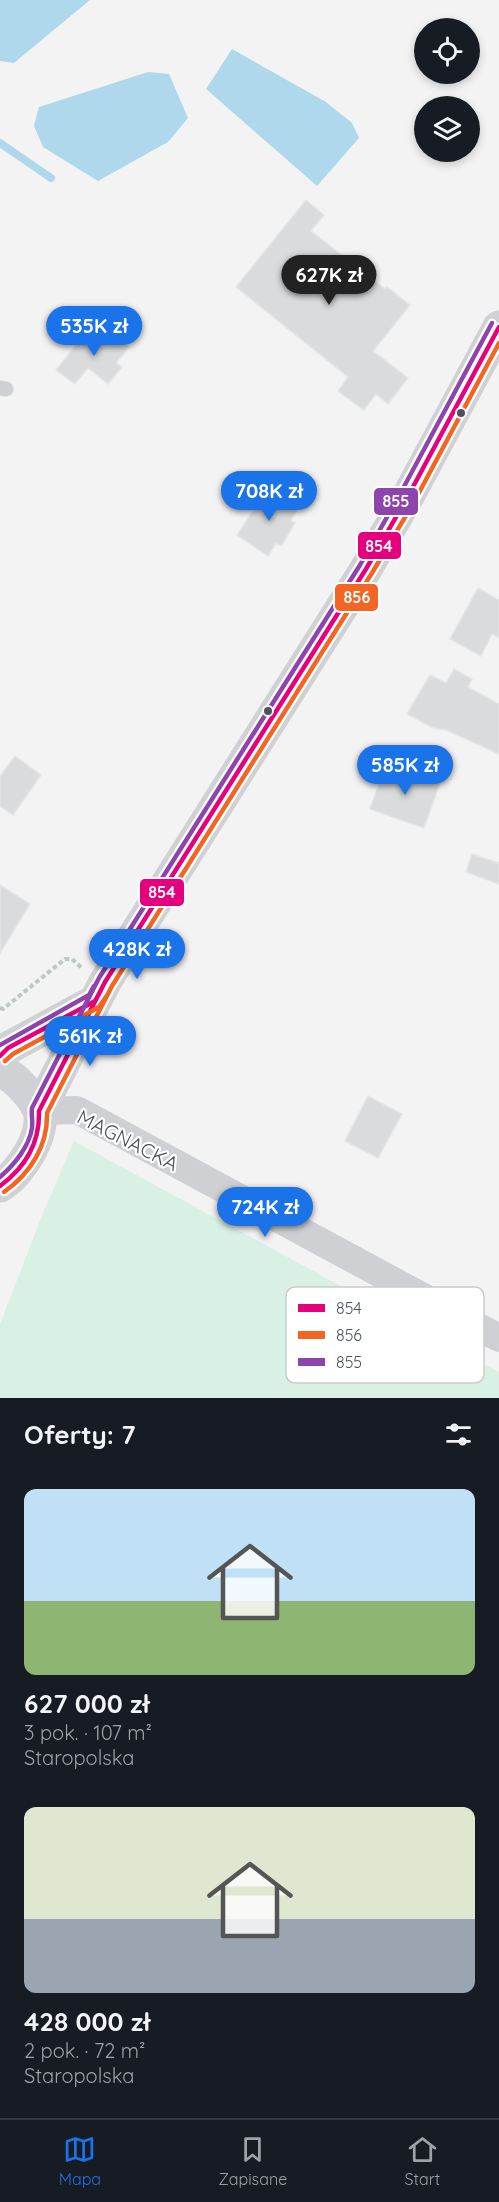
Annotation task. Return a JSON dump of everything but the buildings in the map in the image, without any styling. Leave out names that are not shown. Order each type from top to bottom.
[{"type":"main road","points":[[0,1186],[16,1172],[29,1152],[39,1130],[39,1111],[95,1001],[135,933],[366,569],[413,488],[499,327]]},
{"type":"main road","points":[[0,1056],[8,1047],[95,1001]]},
{"type":"main road","points":[[0,1072],[19,1082],[39,1111]]},
{"type":"street","name":"MAGNACKA","points":[[39,1111],[77,1110],[405,1287]]},
{"type":"street","name":"MAGNACKA","points":[[484,1330],[499,1338]]},
{"type":"path","points":[[0,1008],[3,1009],[64,959],[72,959],[83,968]]},
{"type":"green space","points":[[74,1141],[343,1287],[286,1287],[286,1383],[484,1383],[484,1364],[499,1372],[499,1398],[0,1398],[0,1324]]},
{"type":"water","points":[[0,0],[90,0],[14,63],[0,61]]},
{"type":"water","points":[[232,49],[326,102],[352,123],[359,138],[317,186],[206,89]]},
{"type":"water","points":[[148,72],[169,74],[188,118],[168,142],[98,181],[43,147],[34,126],[39,107]]},
{"type":"waterway","points":[[0,143],[51,178]]},
{"type":"transit line","name":"855","points":[[0,1177],[28,1142],[32,1128],[32,1108],[99,978],[360,565],[492,323]]},
{"type":"transit line","name":"854","points":[[0,1186],[17,1171],[30,1153],[37,1134],[39,1111],[105,982],[366,569],[499,327]]},
{"type":"transit line","name":"856","points":[[4,1192],[22,1176],[36,1157],[47,1125],[47,1113],[112,986],[372,573],[414,502],[499,343]]},
{"type":"transit line","name":"855","points":[[0,1045],[89,995],[94,986]]},
{"type":"transit line","name":"854","points":[[0,1056],[8,1048],[95,1001],[101,990]]},
{"type":"transit line","name":"856","points":[[5,1061],[13,1054],[99,1007],[108,994]]}]
